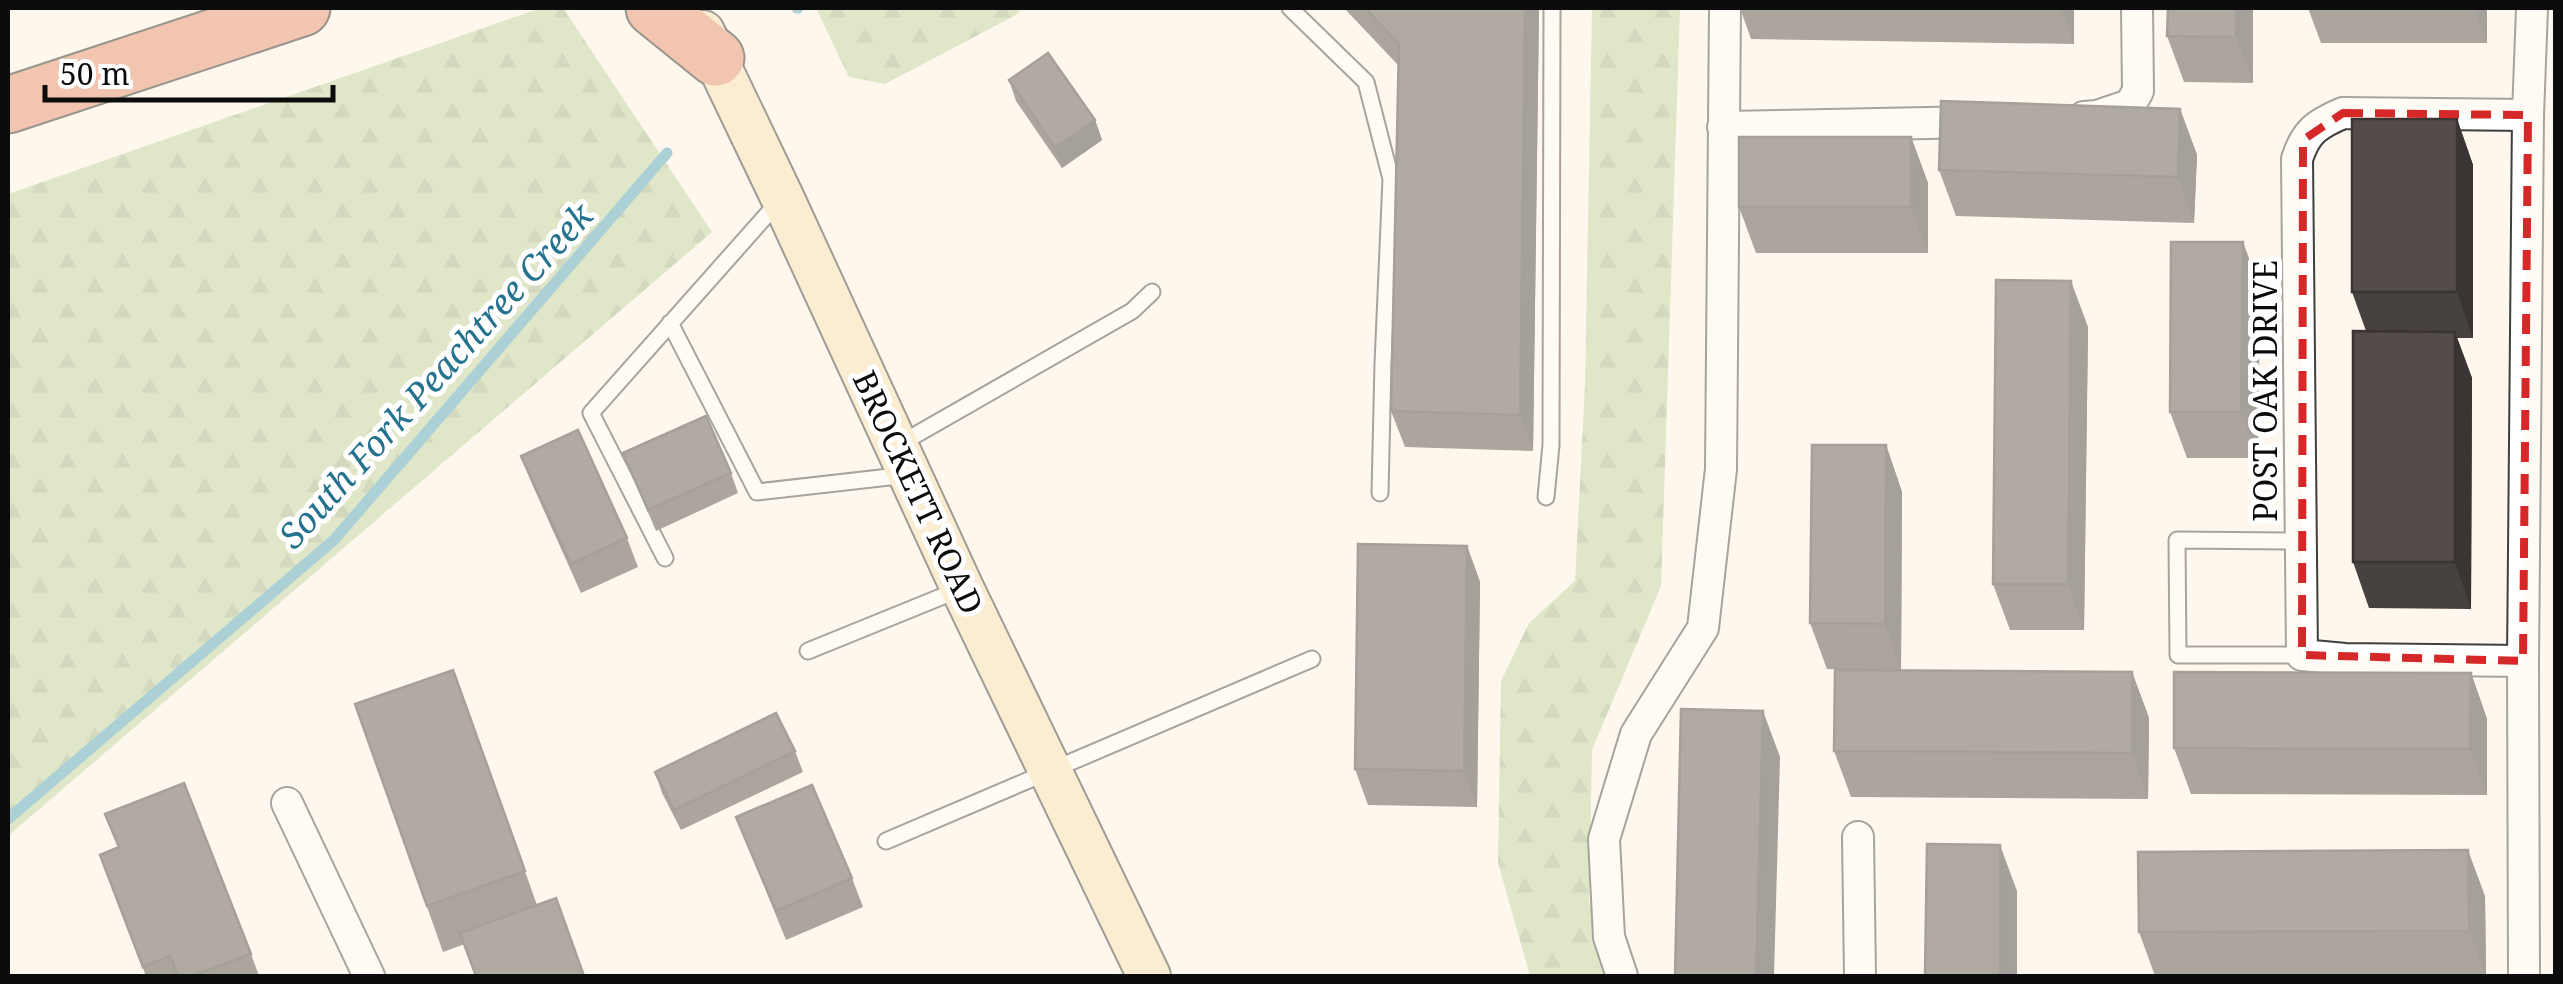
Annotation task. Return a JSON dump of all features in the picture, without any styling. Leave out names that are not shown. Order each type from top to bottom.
[{"type":"highway","points":[[654,8],[716,58]]},
{"type":"highway","points":[[8,105],[302,10]]},
{"type":"street","name":"BROCKETT ROAD","points":[[690,8],[1149,976]]},
{"type":"street","points":[[1622,976],[1610,937],[1604,839],[1636,734],[1704,628],[1721,468],[1725,8]]},
{"type":"street","points":[[2062,119],[2097,116],[2130,105],[2138,90],[2137,8]]},
{"type":"street","points":[[2524,976],[2522,661],[2532,8]]},
{"type":"street","name":"POST OAK DRIVE","points":[[2302,654],[2297,159],[2303,140],[2322,122],[2343,113],[2528,115]]},
{"type":"street","points":[[1723,127],[2008,122]]},
{"type":"street","points":[[2302,654],[2346,659],[2522,661]]},
{"type":"street","points":[[287,803],[369,976]]},
{"type":"street","points":[[1858,837],[1860,976]]},
{"type":"lane","points":[[1290,8],[1366,82],[1391,180],[1380,493]]},
{"type":"lane","points":[[1546,497],[1551,446],[1552,8]]},
{"type":"lane","points":[[665,558],[591,413],[782,197]]},
{"type":"lane","points":[[670,323],[757,492],[905,460],[1132,311],[1152,292]]},
{"type":"lane","points":[[2300,541],[2177,540],[2178,655],[2302,654]]},
{"type":"lane","points":[[808,652],[962,588]]},
{"type":"lane","points":[[886,841],[1312,659]]},
{"type":"highlighted area","points":[[2343,113],[2528,115],[2523,661],[2302,655],[2303,140]]},
{"type":"green space","points":[[541,8],[563,8],[712,232],[8,836],[8,194]]},
{"type":"green space","points":[[816,8],[1022,8],[1016,15],[885,84],[849,77]]},
{"type":"green space","points":[[1592,8],[1680,8],[1661,586],[1592,750],[1589,902],[1614,976],[1530,976],[1498,863],[1501,681],[1529,623],[1575,581],[1585,384]]},
{"type":"building","points":[[1365,8],[1525,8],[1520,415],[1391,411],[1399,44]]},
{"type":"building","points":[[2168,8],[2236,8],[2236,37],[2167,36]]},
{"type":"building","points":[[1048,53],[1095,120],[1055,148],[1009,80]]},
{"type":"building","points":[[1941,101],[2180,109],[2178,177],[1939,170]]},
{"type":"building","points":[[2352,119],[2457,119],[2457,292],[2352,292]]},
{"type":"building","points":[[1739,137],[1911,137],[1911,207],[1739,207]]},
{"type":"building","points":[[2171,242],[2243,242],[2241,412],[2170,412]]},
{"type":"building","points":[[1996,280],[2071,281],[2068,584],[1993,584]]},
{"type":"building","points":[[2353,331],[2455,332],[2455,562],[2353,562]]},
{"type":"building","points":[[706,416],[731,473],[648,510],[623,453]]},
{"type":"building","points":[[578,430],[627,538],[571,564],[521,456]]},
{"type":"building","points":[[1812,445],[1886,445],[1885,624],[1810,623]]},
{"type":"building","points":[[1358,544],[1467,546],[1464,771],[1355,769]]},
{"type":"building","points":[[453,670],[525,871],[427,906],[355,704]]},
{"type":"building","points":[[1835,670],[2132,672],[2132,753],[1834,751]]},
{"type":"building","points":[[2174,672],[2471,673],[2470,749],[2174,748]]},
{"type":"building","points":[[1681,709],[1763,711],[1756,976],[1675,976]]},
{"type":"building","points":[[776,713],[795,751],[674,810],[655,772]]},
{"type":"building","points":[[184,783],[251,954],[192,976],[178,976],[170,956],[143,967],[100,855],[119,847],[105,814]]},
{"type":"building","points":[[812,785],[852,878],[776,911],[736,817]]},
{"type":"building","points":[[1927,844],[2000,845],[2000,976],[1925,976]]},
{"type":"building","points":[[2468,850],[2469,931],[2139,932],[2138,852]]},
{"type":"building","points":[[556,898],[584,976],[476,976],[460,933]]},
{"type":"waterway","name":"South Fork Peachtree Creek","points":[[8,819],[334,540],[667,153]]}]
